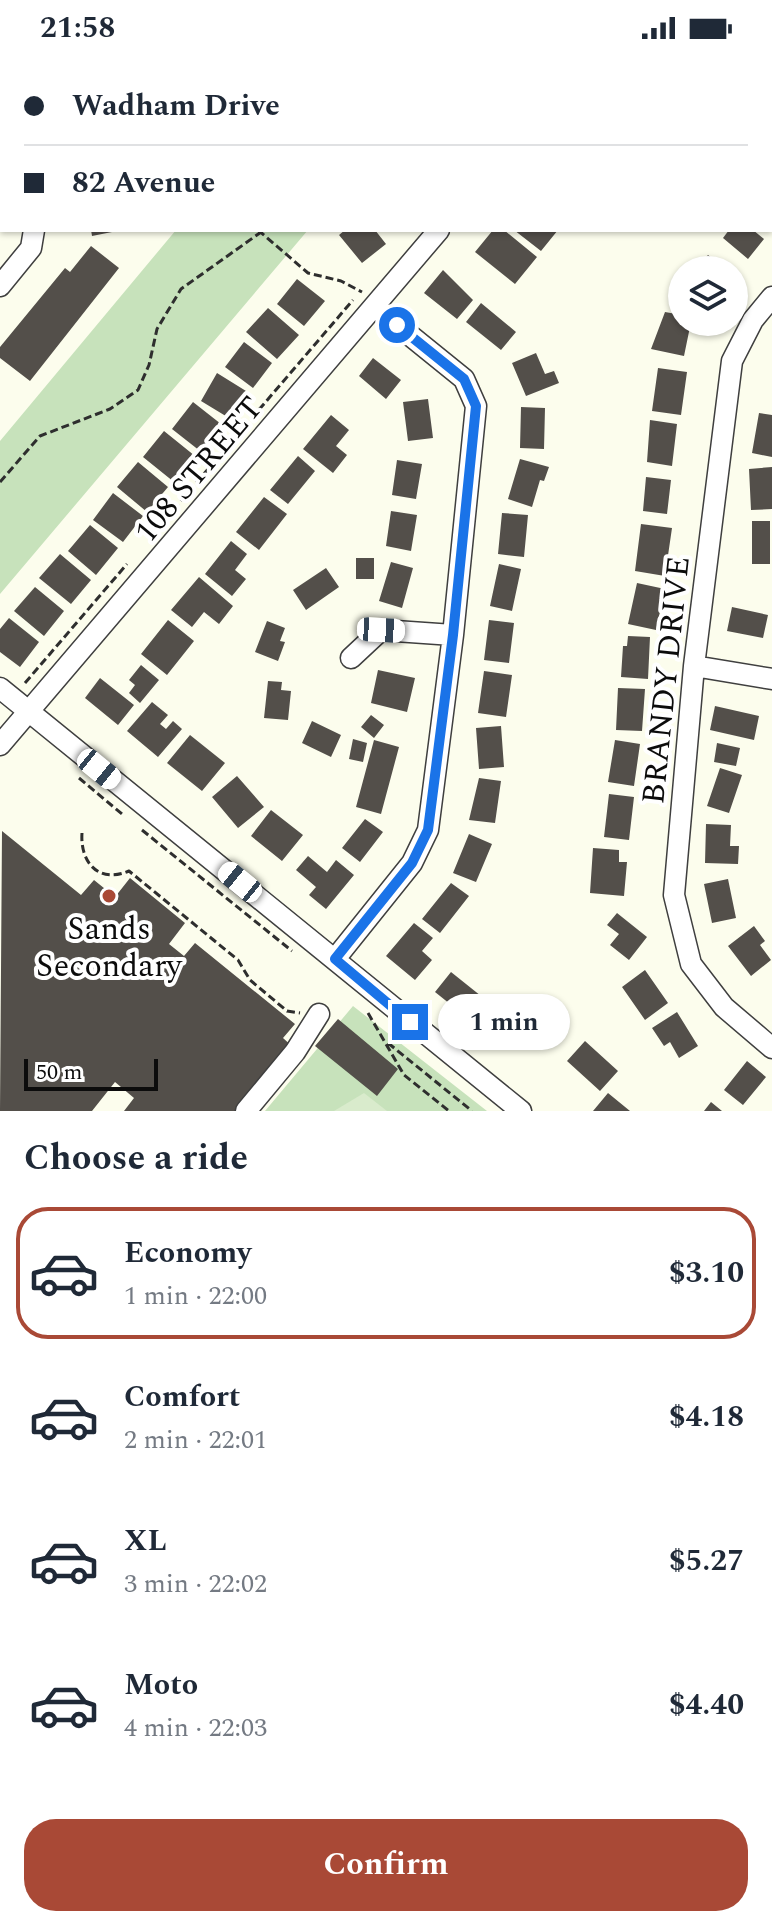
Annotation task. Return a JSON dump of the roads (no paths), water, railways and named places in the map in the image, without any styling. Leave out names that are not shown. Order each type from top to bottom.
[{"type":"street","points":[[0,286],[31,248],[34,232]]},
{"type":"street","name":"108 STREET","points":[[0,745],[30,713],[368,298],[437,232]]},
{"type":"street","name":"BRANDY DRIVE","points":[[772,297],[753,320],[732,361],[694,666],[674,895],[691,964],[724,1007],[772,1048]]},
{"type":"street","points":[[335,959],[412,863],[428,830],[453,635],[476,406],[473,393],[464,379],[368,298]]},
{"type":"street","points":[[351,658],[381,630],[453,635]]},
{"type":"street","points":[[694,666],[772,679]]},
{"type":"street","points":[[0,688],[521,1111]]},
{"type":"street","points":[[246,1111],[295,1052],[312,1018]]},
{"type":"place","name":"Sands Secondary","points":[[109,896]]}]
